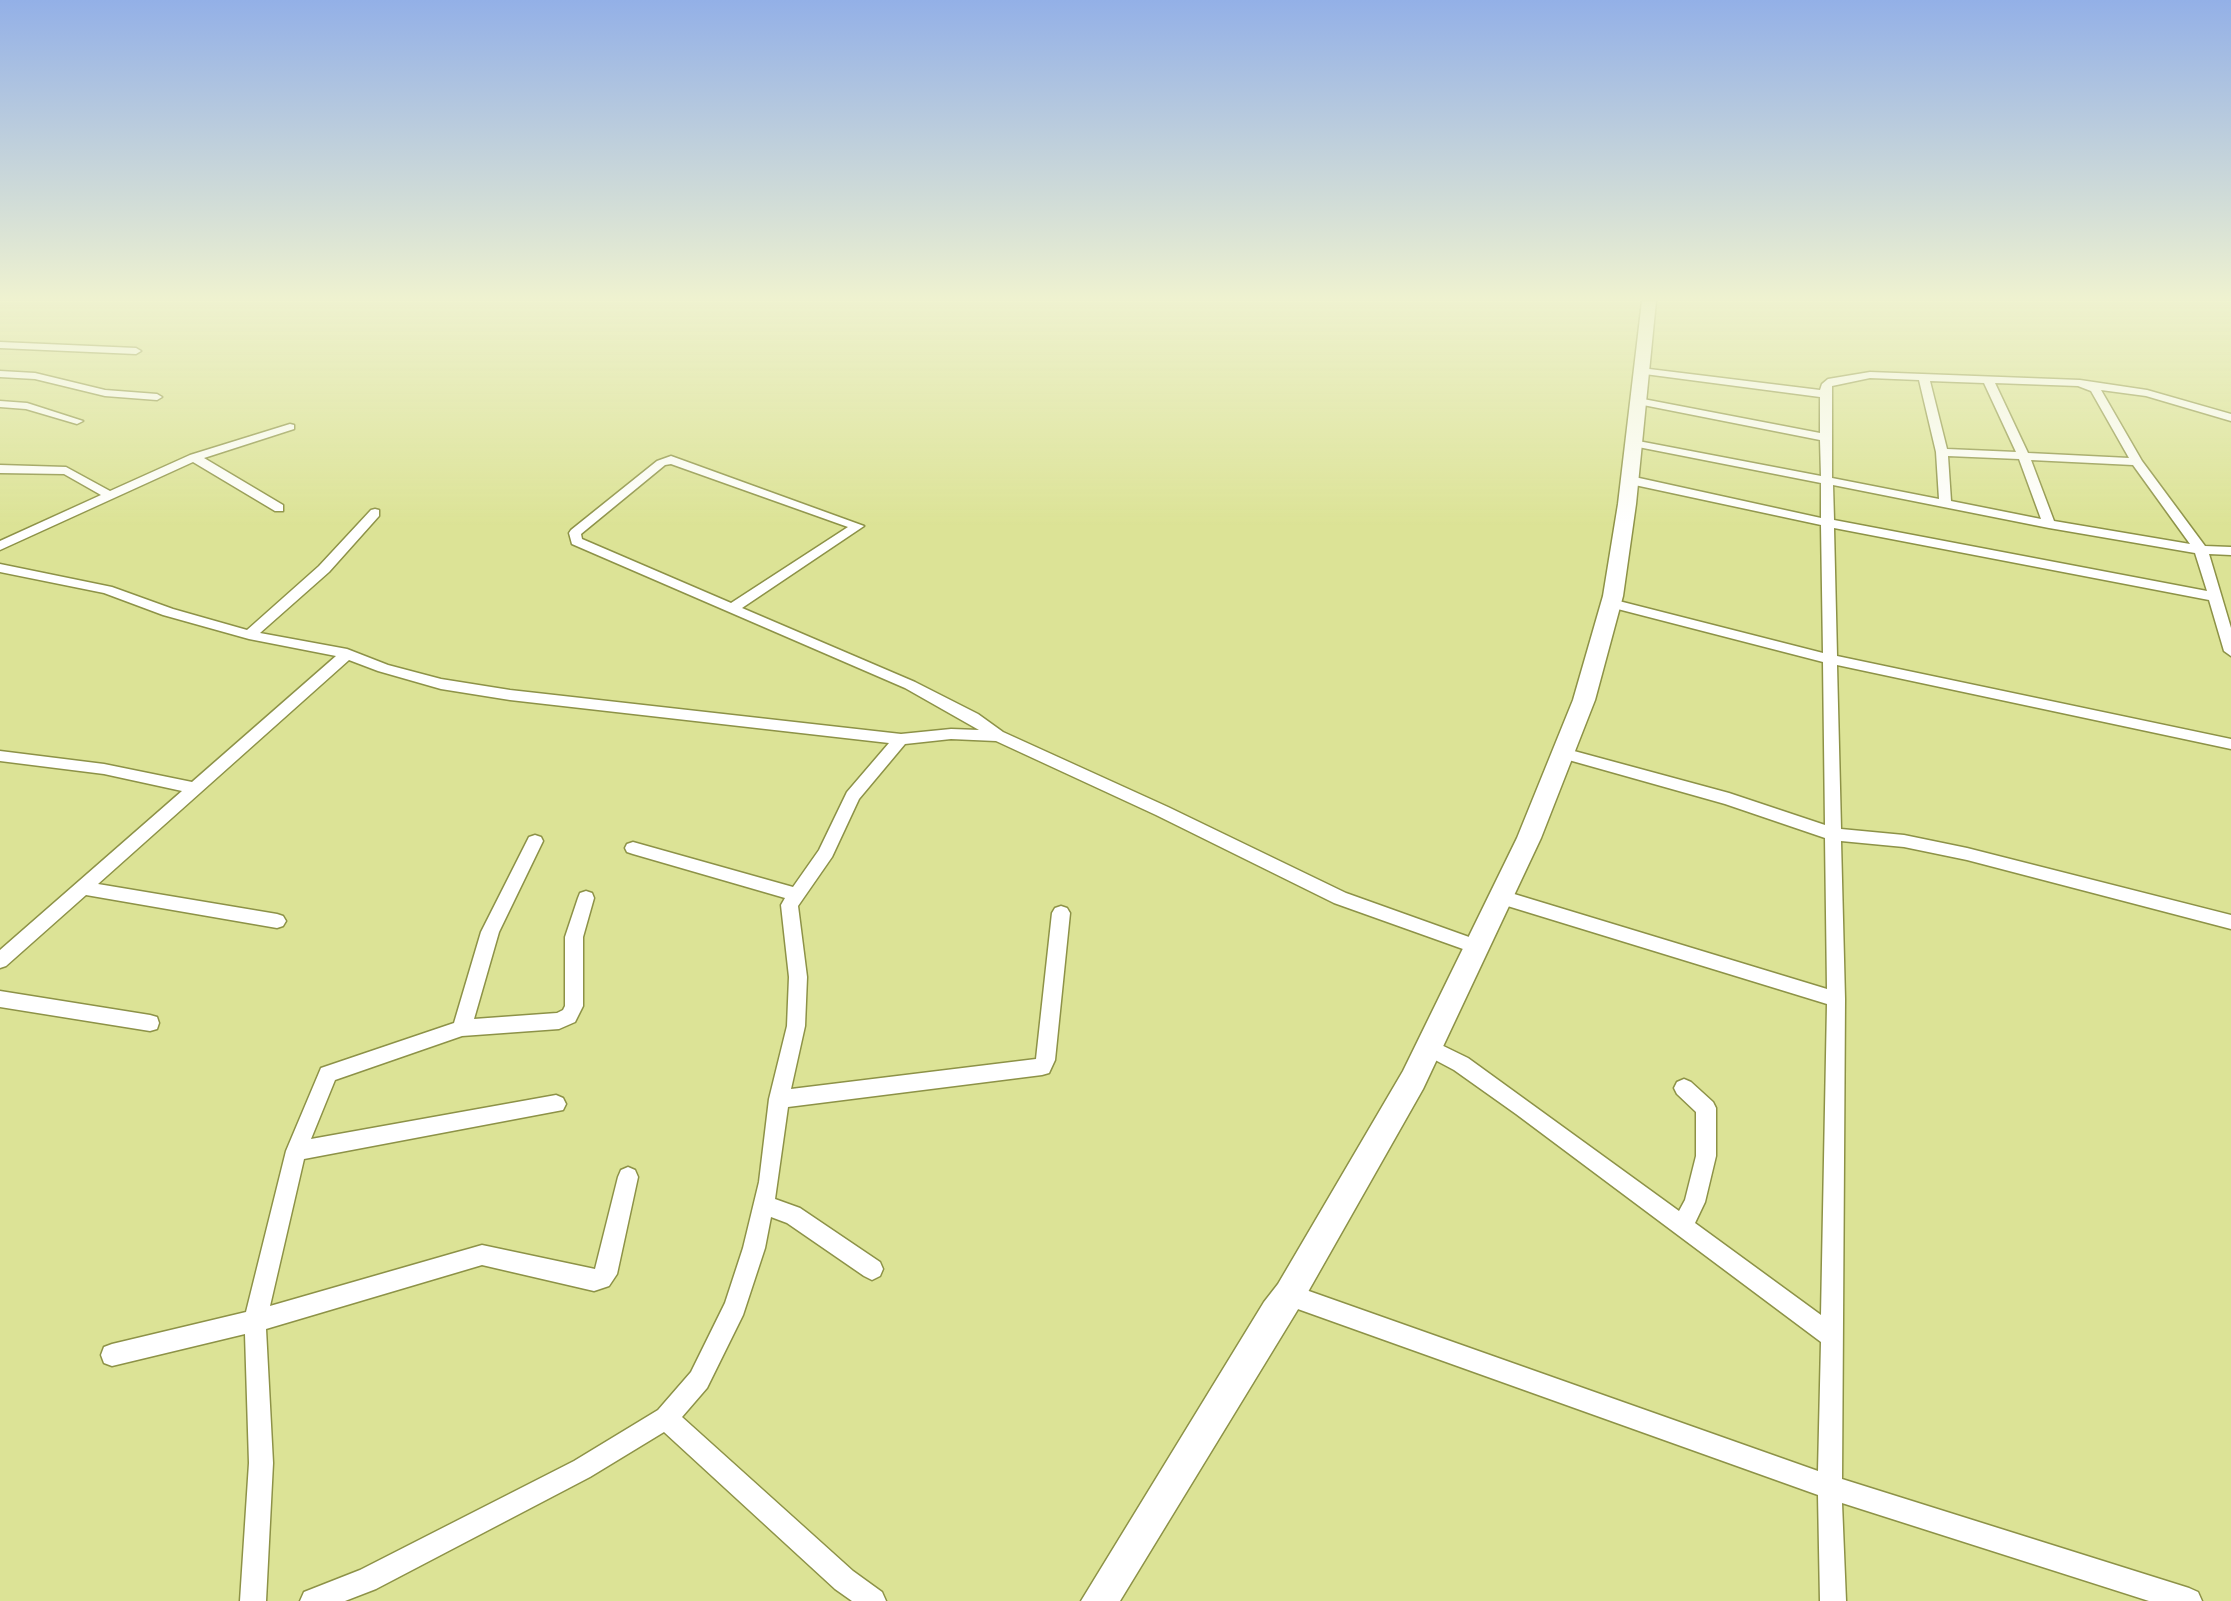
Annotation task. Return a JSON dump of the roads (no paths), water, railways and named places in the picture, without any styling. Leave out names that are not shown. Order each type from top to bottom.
[{"type":"main road","points":[[1099,1601],[1275,1313],[1289,1295],[1429,1047],[1530,838],[1584,700],[1611,603],[1630,480],[1641,376]]},
{"type":"street","points":[[30,376],[105,393],[157,397]]},
{"type":"street","points":[[1679,376],[1825,394]]},
{"type":"street","points":[[1833,1601],[1830,1487],[1836,999],[1825,394],[1827,384],[1849,377],[1924,377],[2089,385],[2147,393],[2231,418]]},
{"type":"street","points":[[1924,377],[1941,452],[1945,503]]},
{"type":"street","points":[[1988,380],[2025,458],[2049,524]]},
{"type":"street","points":[[2089,385],[2095,389],[2137,462],[2201,550],[2231,651]]},
{"type":"street","points":[[1638,401],[1827,438]]},
{"type":"street","points":[[0,404],[27,406],[76,421]]},
{"type":"street","points":[[0,546],[194,457],[290,427]]},
{"type":"street","points":[[1633,443],[2049,524],[2201,550],[2231,551]]},
{"type":"street","points":[[1941,452],[2137,462]]},
{"type":"street","points":[[194,457],[279,508]]},
{"type":"street","points":[[734,607],[858,526],[671,460],[661,463],[575,533],[576,541],[910,685],[973,718],[998,736],[1114,788],[1340,898],[1477,947]]},
{"type":"street","points":[[0,469],[66,471],[109,495]]},
{"type":"street","points":[[1630,480],[1827,523],[2216,597]]},
{"type":"street","points":[[249,635],[324,569],[375,513]]},
{"type":"street","points":[[0,568],[107,590],[168,612],[249,635],[347,654],[441,684],[510,695],[901,740],[951,734],[998,736]]},
{"type":"street","points":[[1611,603],[1829,659],[2231,744]]},
{"type":"street","points":[[0,961],[347,654]]},
{"type":"street","points":[[313,1601],[367,1580],[536,1493],[666,1418],[699,1380],[735,1307],[764,1205],[779,1099],[796,1026],[798,977],[789,905],[794,894],[826,853],[853,796],[901,740]]},
{"type":"street","points":[[1563,753],[1729,799],[1832,834],[1904,841],[1967,854],[2231,922]]},
{"type":"street","points":[[0,756],[104,769],[195,788]]},
{"type":"street","points":[[462,1028],[490,932],[536,841]]},
{"type":"street","points":[[633,848],[794,894]]},
{"type":"street","points":[[83,888],[277,921]]},
{"type":"street","points":[[1501,897],[1836,999]]},
{"type":"street","points":[[253,1601],[261,1463],[255,1321],[296,1151],[328,1074],[462,1028],[559,1021],[569,1016],[574,1006],[574,937],[586,898]]},
{"type":"street","points":[[779,1099],[1042,1067],[1046,1060],[1061,913]]},
{"type":"street","points":[[0,999],[150,1023]]},
{"type":"street","points":[[1429,1047],[1471,1071],[1832,1337]]},
{"type":"street","points":[[1683,1225],[1695,1202],[1706,1156],[1706,1108],[1684,1088]]},
{"type":"street","points":[[296,1151],[556,1104]]},
{"type":"street","points":[[112,1355],[255,1321],[482,1255],[594,1280],[601,1278],[606,1274],[628,1177]]},
{"type":"street","points":[[764,1205],[793,1215],[872,1269]]},
{"type":"street","points":[[1289,1295],[1830,1487],[2189,1601]]},
{"type":"street","points":[[666,1418],[844,1580],[873,1601]]}]
